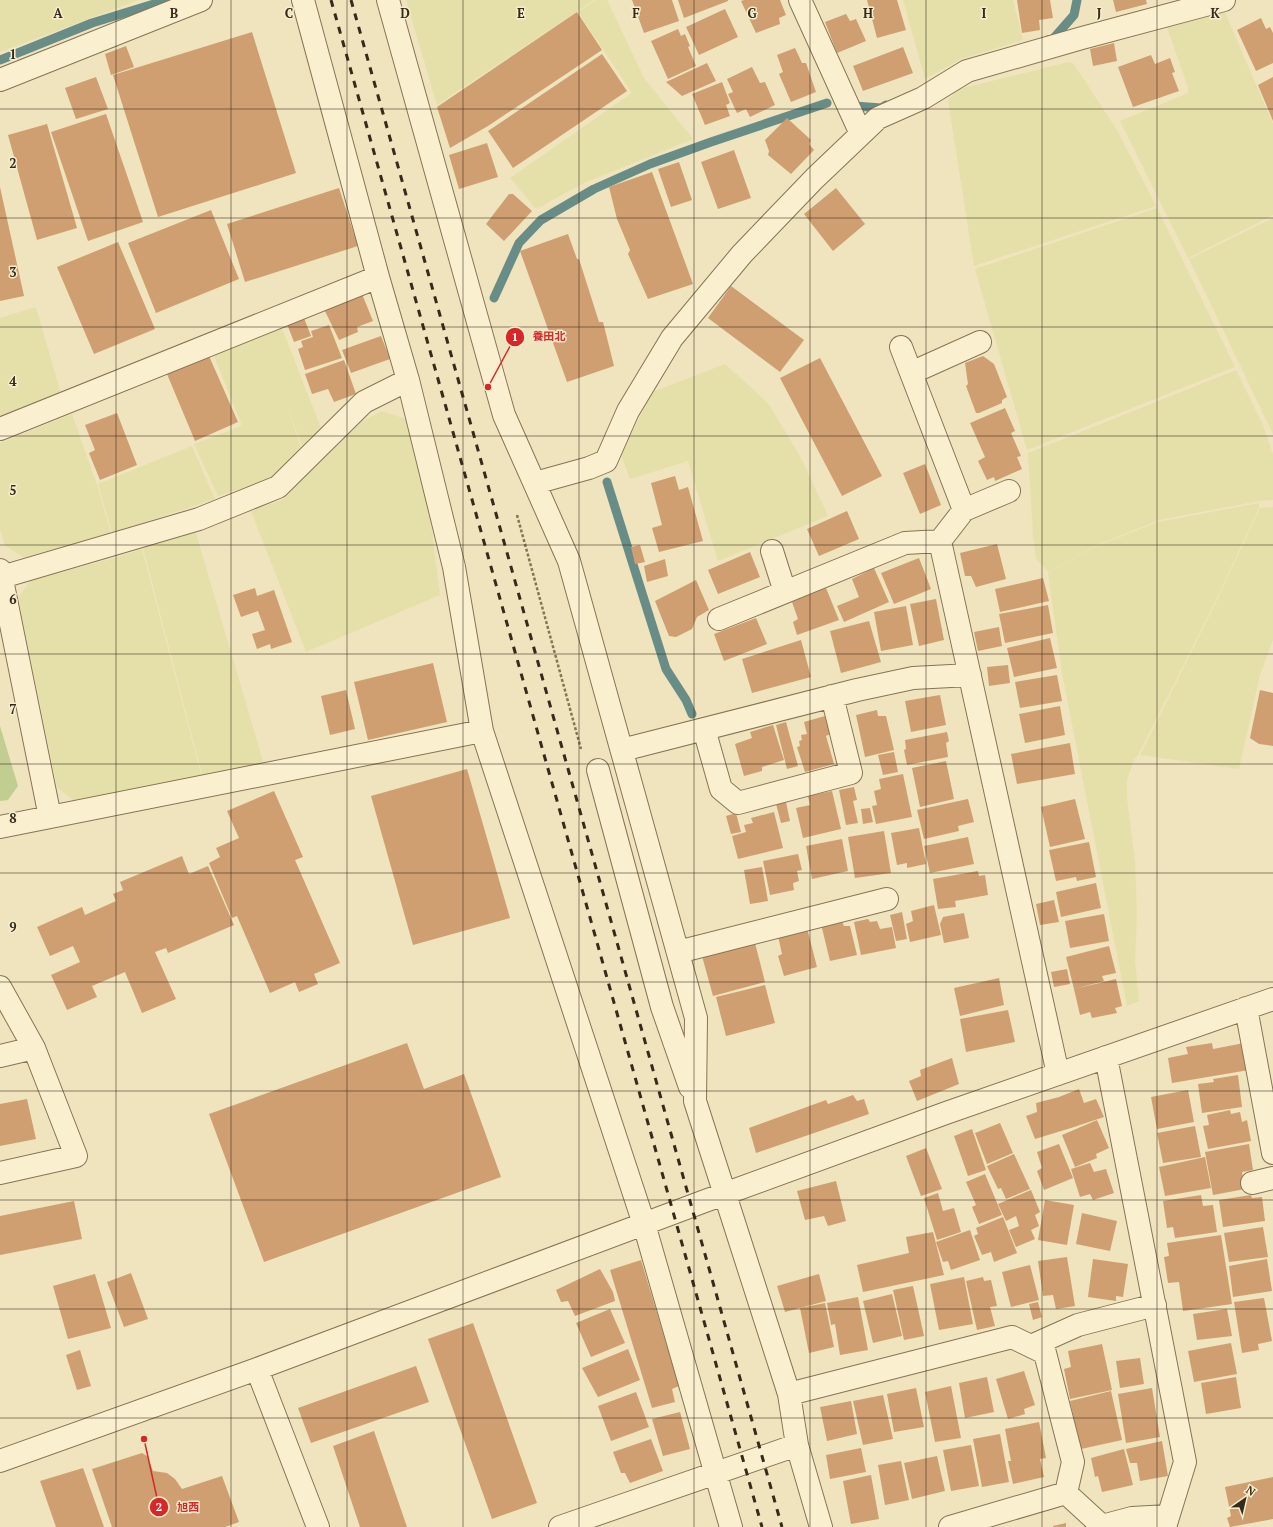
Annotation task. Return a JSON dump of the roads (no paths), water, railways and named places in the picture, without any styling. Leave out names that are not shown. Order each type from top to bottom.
[{"type":"street","points":[[0,80],[201,0]]},
{"type":"street","points":[[303,0],[378,277],[408,380],[454,567],[482,731],[644,1224],[731,1527]]},
{"type":"street","points":[[388,0],[504,414],[569,561],[622,750],[696,1018],[695,1101]]},
{"type":"street","points":[[800,0],[861,134]]},
{"type":"street","points":[[535,483],[588,468],[606,461],[628,411],[672,338],[742,254],[815,178],[878,118],[923,98],[967,71],[1224,0]]},
{"type":"street","points":[[0,429],[378,277]]},
{"type":"street","points":[[911,373],[980,342]]},
{"type":"street","points":[[901,347],[964,510]]},
{"type":"street","points":[[50,818],[1,574],[199,519],[278,487],[364,402],[408,380]]},
{"type":"street","points":[[719,619],[905,543],[940,541],[964,510],[1009,491]]},
{"type":"street","points":[[940,541],[1058,1074]]},
{"type":"street","points":[[772,551],[786,592]]},
{"type":"street","points":[[622,750],[832,696],[913,678],[970,675]]},
{"type":"street","points":[[704,729],[721,789],[738,804],[851,773],[832,696]]},
{"type":"street","points":[[0,827],[482,731]]},
{"type":"street","points":[[598,770],[662,1007],[695,1101],[789,1394],[797,1446],[821,1527]]},
{"type":"street","points":[[678,952],[887,899]]},
{"type":"street","points":[[0,987],[34,1048],[76,1156],[0,1173]]},
{"type":"street","points":[[0,1461],[257,1369],[946,1113],[1273,999]]},
{"type":"street","points":[[1246,1008],[1273,1153]]},
{"type":"street","points":[[0,1056],[34,1048]]},
{"type":"street","points":[[1066,1493],[1102,1526],[1132,1518],[1166,1522],[1185,1462],[1106,1057]]},
{"type":"street","points":[[1252,1183],[1273,1178]]},
{"type":"street","points":[[1031,1346],[1078,1325],[1154,1305]]},
{"type":"street","points":[[789,1394],[1012,1338],[1045,1353],[1073,1462],[1066,1493]]},
{"type":"street","points":[[257,1369],[318,1527]]},
{"type":"street","points":[[560,1527],[797,1446]]},
{"type":"street","points":[[950,1527],[1066,1493]]},
{"type":"waterway","points":[[0,60],[92,23],[167,0]]},
{"type":"waterway","points":[[1048,40],[1053,39],[1074,15],[1077,0]]},
{"type":"waterway","points":[[494,298],[519,243],[541,220],[594,189],[650,164],[827,103]]},
{"type":"waterway","points":[[855,106],[881,108],[886,105]]},
{"type":"waterway","points":[[607,482],[666,669],[686,700],[692,714]]},
{"type":"railway","points":[[331,0],[762,1527]]},
{"type":"railway","points":[[351,0],[782,1527]]},
{"type":"place","name":"養田北","points":[[488,387]]},
{"type":"place","name":"旭西","points":[[144,1439]]}]
